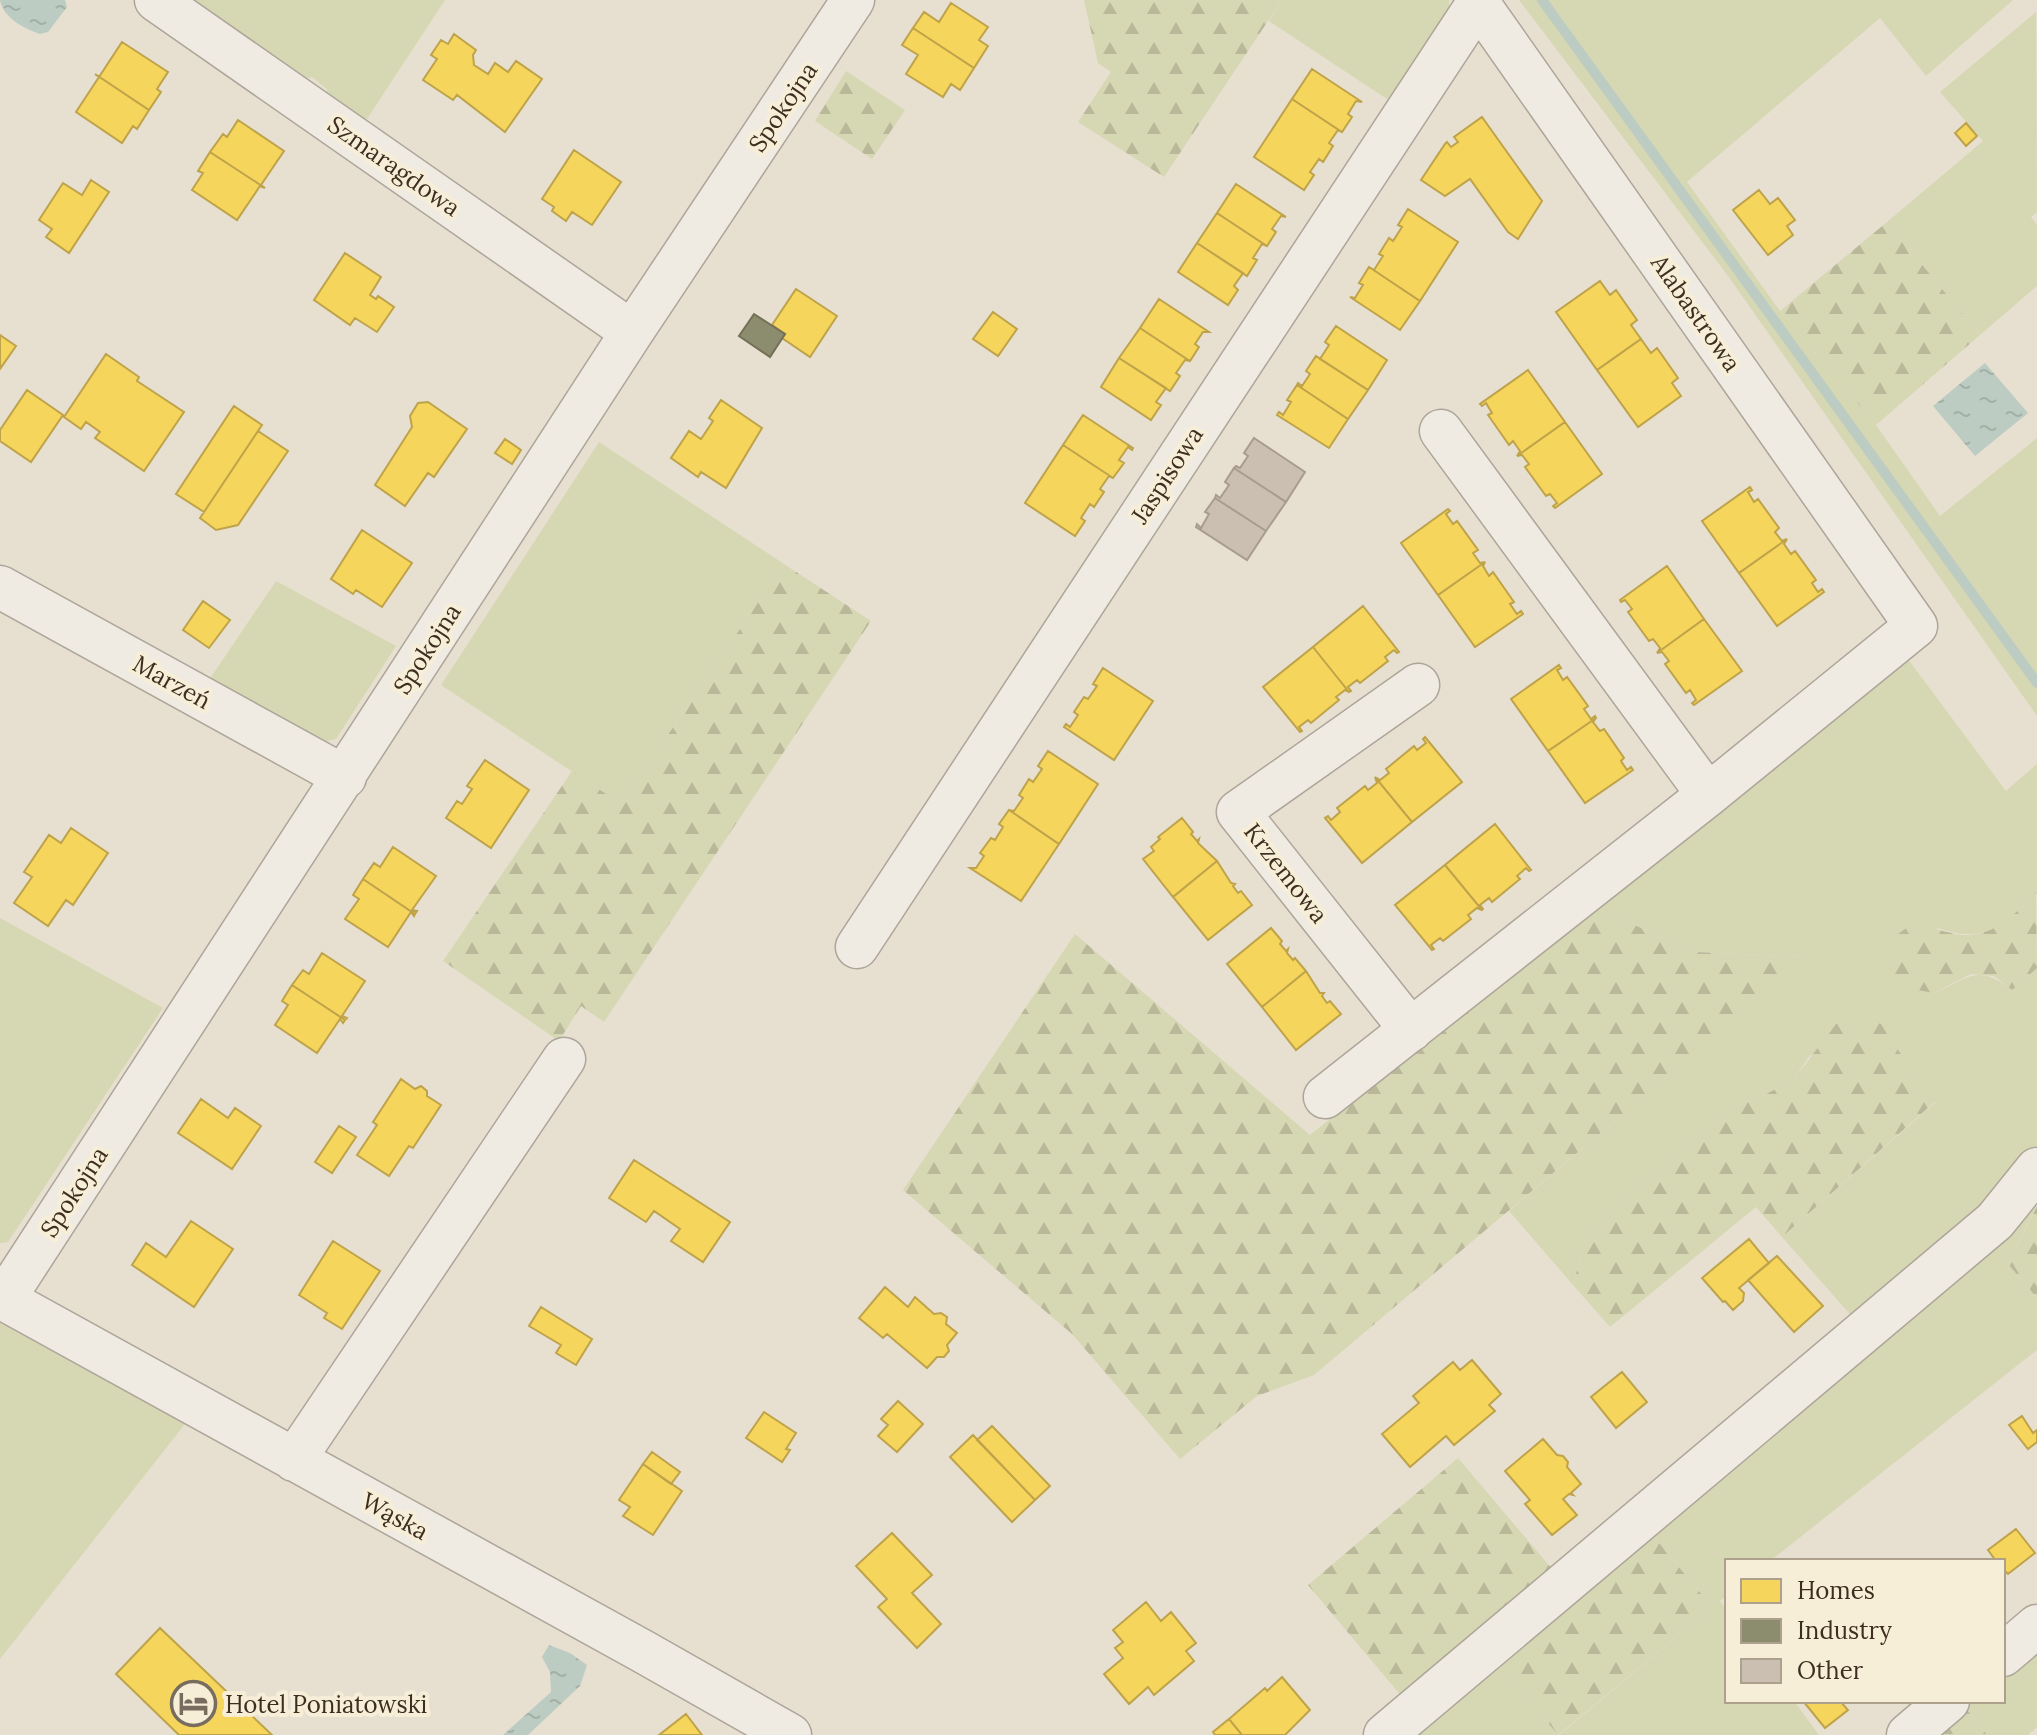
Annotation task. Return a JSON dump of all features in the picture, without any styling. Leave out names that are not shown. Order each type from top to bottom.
[{"type":"street","name":"Szmaragdowa","points":[[156,0],[632,332]]},
{"type":"street","name":"Spokojna","points":[[2,1298],[345,777],[632,332],[853,0]]},
{"type":"street","name":"Alabastrowa","points":[[1477,1],[1916,626],[1708,795]]},
{"type":"street","name":"Jaspisowa","points":[[857,947],[1477,1]]},
{"type":"street","points":[[1325,1097],[1708,795],[1441,431]]},
{"type":"street","name":"Marzeń","points":[[0,587],[345,777]]},
{"type":"street","name":"Krzemowa","points":[[1411,1030],[1238,812],[1418,685]]},
{"type":"street","points":[[294,1460],[564,1059]]},
{"type":"street","points":[[1385,1735],[1995,1221],[2037,1169]]},
{"type":"street","name":"Wąska","points":[[2,1298],[790,1735]]},
{"type":"street","points":[[2005,1653],[2037,1626]]},
{"type":"street","points":[[1908,1735],[1946,1703]]},
{"type":"green space","points":[[185,0],[445,0],[363,125],[327,100],[327,89],[312,77],[301,81]]},
{"type":"green space","points":[[1084,0],[1275,0],[1280,3],[1164,177],[1078,122],[1111,72],[1098,63]]},
{"type":"green space","points":[[1275,0],[1449,0],[1450,23],[1396,105],[1269,21],[1280,3]]},
{"type":"green space","points":[[1519,0],[2013,0],[1926,76],[1880,18],[1687,182],[1780,311],[1876,425],[1940,516],[2037,438],[2037,716],[1728,276]]},
{"type":"green space","points":[[2036,12],[2037,212],[2031,217],[2037,225],[2037,286],[1980,335],[1887,222],[1983,141],[1940,92]]},
{"type":"green space","points":[[846,71],[905,110],[872,159],[815,121]]},
{"type":"green space","points":[[1887,222],[1980,335],[1876,425],[1780,311]]},
{"type":"green space","points":[[599,442],[784,564],[621,804],[441,685]]},
{"type":"green space","points":[[784,564],[871,621],[604,1022],[581,1006],[559,1041],[443,961],[572,771],[621,804]]},
{"type":"green space","points":[[276,581],[396,646],[336,739],[315,744],[207,683]]},
{"type":"green space","points":[[1905,655],[2006,791],[2037,764],[2037,894],[1996,928],[1968,934],[1937,928],[1934,993],[1981,975],[2012,990],[2037,968],[2037,1146],[2002,1197],[1855,1320],[1782,1237],[1936,1102],[1914,1074],[1810,1055],[1794,1079],[1759,1098],[1733,1107],[1616,1205],[1584,1244],[1573,1285],[1509,1211],[1808,957],[1695,952],[1594,907]]},
{"type":"green space","points":[[2036,893],[2037,968],[2012,990],[1994,976],[1971,974],[1934,993],[1912,989],[1894,977],[1888,955],[1898,934],[1912,924],[1956,934],[1980,933],[2000,924]]},
{"type":"green space","points":[[1594,907],[1695,952],[1809,957],[1314,1375],[1257,1396],[1180,1459],[1072,1334],[903,1190],[1075,934],[1310,1135]]},
{"type":"green space","points":[[0,918],[163,1008],[8,1242],[0,1243]]},
{"type":"green space","points":[[1861,1016],[1881,1024],[1936,1101],[1782,1237],[1756,1207],[1610,1327],[1573,1285],[1584,1244],[1616,1205],[1733,1107],[1759,1098],[1794,1079],[1836,1024]]},
{"type":"green space","points":[[2037,1206],[2037,1298],[2008,1264]]},
{"type":"green space","points":[[2036,1207],[2008,1264],[2037,1298],[2037,1350],[1773,1559],[1725,1559],[1725,1597],[1720,1601],[1725,1608],[1725,1703],[1795,1703],[1819,1735],[1559,1735],[1712,1607],[1650,1532]]},
{"type":"green space","points":[[0,1323],[185,1424],[0,1659]]},
{"type":"green space","points":[[1458,1458],[1553,1570],[1403,1698],[1308,1585]]},
{"type":"green space","points":[[1650,1532],[1712,1607],[1558,1735],[1497,1662]]},
{"type":"green space","points":[[2037,1637],[2037,1727],[2028,1735],[1987,1735],[1962,1703],[2005,1703],[2005,1663]]},
{"type":"green space","points":[[1497,1662],[1558,1735],[1413,1735]]},
{"type":"green space","points":[[1958,1703],[1962,1703],[1987,1735],[1920,1735]]},
{"type":"water","points":[[0,0],[65,0],[67,7],[48,32],[40,34],[10,17]]},
{"type":"water","points":[[1985,363],[2028,413],[1975,456],[1933,406]]},
{"type":"water","points":[[549,1645],[570,1653],[587,1665],[580,1686],[528,1735],[503,1735],[551,1692],[550,1672],[542,1657]]},
{"type":"building: Homes","points":[[951,3],[988,27],[979,40],[988,46],[974,68],[913,28],[924,12],[939,22]]},
{"type":"building: Homes","points":[[913,28],[974,68],[960,90],[951,84],[943,97],[906,74],[918,55],[902,45]]},
{"type":"building: Homes","points":[[454,34],[476,50],[474,65],[488,74],[495,63],[508,72],[516,61],[542,79],[505,132],[457,95],[453,100],[423,80],[437,59],[431,55],[441,40],[448,44]]},
{"type":"building: Homes","points":[[122,42],[168,72],[157,89],[161,92],[149,110],[99,77]]},
{"type":"building: Homes","points":[[1312,69],[1362,102],[1356,101],[1348,114],[1352,117],[1342,132],[1292,99]]},
{"type":"building: Homes","points":[[95,74],[149,110],[137,129],[133,126],[122,143],[76,112],[99,77]]},
{"type":"building: Homes","points":[[1292,99],[1342,132],[1338,130],[1329,143],[1333,146],[1323,162],[1319,159],[1310,172],[1314,175],[1304,190],[1254,157]]},
{"type":"building: Homes","points":[[1482,117],[1542,201],[1518,239],[1508,232],[1470,179],[1445,196],[1421,180],[1445,144],[1447,142],[1451,147],[1458,142],[1454,137]]},
{"type":"building: Homes","points":[[238,120],[284,151],[261,185],[265,188],[210,152],[223,134],[227,137]]},
{"type":"building: Homes","points":[[1966,123],[1977,136],[1966,146],[1955,133]]},
{"type":"building: Homes","points":[[574,150],[621,182],[592,225],[572,212],[566,221],[542,199]]},
{"type":"building: Homes","points":[[210,152],[265,188],[260,186],[237,220],[192,190],[203,173],[198,171]]},
{"type":"building: Homes","points":[[91,180],[109,192],[69,253],[46,237],[52,229],[39,220],[63,183],[82,195]]},
{"type":"building: Homes","points":[[1236,184],[1286,217],[1281,216],[1272,229],[1276,232],[1267,246],[1217,213]]},
{"type":"building: Homes","points":[[1759,190],[1770,204],[1778,198],[1795,220],[1787,226],[1793,235],[1768,255],[1733,210]]},
{"type":"building: Homes","points":[[1408,209],[1458,242],[1420,301],[1369,267],[1374,270],[1389,238],[1393,241],[1402,227],[1398,225]]},
{"type":"building: Homes","points":[[1217,213],[1267,246],[1262,244],[1247,276],[1197,243]]},
{"type":"building: Homes","points":[[1197,243],[1243,273],[1234,286],[1238,290],[1228,305],[1178,272]]},
{"type":"building: Homes","points":[[345,253],[381,277],[370,295],[376,299],[378,296],[394,307],[377,332],[355,318],[350,325],[314,300]]},
{"type":"building: Homes","points":[[1369,267],[1420,301],[1400,330],[1350,297],[1355,298],[1363,285],[1359,283]]},
{"type":"building: Homes","points":[[1600,281],[1610,295],[1616,290],[1637,320],[1631,325],[1641,339],[1597,370],[1556,312]]},
{"type":"building: Homes","points":[[796,289],[837,316],[810,357],[782,338],[785,334],[772,325]]},
{"type":"building: Homes","points":[[1159,299],[1209,332],[1203,332],[1195,344],[1199,347],[1190,361],[1140,328]]},
{"type":"building: Homes","points":[[993,312],[1017,329],[998,356],[973,339]]},
{"type":"building: Homes","points":[[1336,326],[1387,360],[1368,390],[1320,359],[1329,345],[1325,342]]},
{"type":"building: Homes","points":[[1140,328],[1190,361],[1185,360],[1176,373],[1180,376],[1170,391],[1119,358]]},
{"type":"building: Homes","points":[[0,335],[16,346],[0,369]]},
{"type":"building: Homes","points":[[1641,339],[1651,353],[1657,348],[1678,378],[1672,383],[1681,396],[1638,427],[1597,370]]},
{"type":"building: Homes","points":[[106,354],[139,377],[137,381],[184,412],[144,471],[95,438],[100,432],[86,422],[81,429],[64,417]]},
{"type":"building: Homes","points":[[1316,356],[1368,390],[1348,419],[1297,385],[1302,386],[1310,374],[1306,371]]},
{"type":"building: Homes","points":[[1119,358],[1166,388],[1156,402],[1161,405],[1151,420],[1101,387]]},
{"type":"building: Homes","points":[[1528,370],[1565,422],[1517,456],[1520,451],[1513,441],[1509,445],[1488,415],[1492,413],[1486,403],[1480,404]]},
{"type":"building: Homes","points":[[1297,385],[1348,419],[1329,448],[1277,415],[1279,412],[1283,415],[1291,402],[1287,400]]},
{"type":"building: Homes","points":[[27,390],[63,415],[31,462],[0,441],[0,430]]},
{"type":"building: Homes","points":[[721,400],[762,428],[726,488],[701,472],[698,477],[671,458],[689,431],[701,439],[713,421],[709,418]]},
{"type":"building: Homes","points":[[428,402],[467,429],[434,477],[428,473],[405,506],[375,485],[412,427],[410,416],[418,403]]},
{"type":"building: Homes","points":[[234,406],[262,425],[204,512],[176,494]]},
{"type":"building: Homes","points":[[1083,415],[1133,448],[1128,447],[1119,460],[1124,463],[1113,478],[1063,445]]},
{"type":"building: Homes","points":[[1565,422],[1602,474],[1555,508],[1553,506],[1557,503],[1550,494],[1546,496],[1525,467],[1529,464],[1522,455],[1517,456]]},
{"type":"building: Homes","points":[[258,431],[288,451],[238,525],[216,530],[200,518]]},
{"type":"building: Homes","points":[[505,439],[521,450],[512,464],[495,453]]},
{"type":"building: Homes","points":[[1063,445],[1113,478],[1109,476],[1100,489],[1104,492],[1094,507],[1090,504],[1081,518],[1085,521],[1075,536],[1025,503]]},
{"type":"building: Homes","points":[[1750,487],[1752,490],[1748,492],[1754,502],[1758,499],[1779,528],[1775,532],[1782,541],[1787,539],[1739,573],[1702,521]]},
{"type":"building: Homes","points":[[1448,509],[1450,511],[1446,514],[1453,524],[1457,521],[1478,550],[1473,553],[1480,563],[1485,562],[1438,595],[1401,543]]},
{"type":"building: Homes","points":[[362,530],[412,563],[382,607],[356,590],[353,594],[331,579]]},
{"type":"building: Homes","points":[[1787,539],[1784,544],[1791,554],[1795,551],[1816,580],[1812,583],[1818,592],[1822,589],[1824,592],[1777,626],[1739,573]]},
{"type":"building: Homes","points":[[1485,562],[1483,566],[1489,576],[1493,572],[1514,602],[1510,604],[1517,614],[1521,611],[1523,614],[1475,647],[1438,595]]},
{"type":"building: Homes","points":[[1667,566],[1704,619],[1657,653],[1660,648],[1653,639],[1649,641],[1628,612],[1632,609],[1625,600],[1620,600]]},
{"type":"building: Homes","points":[[203,601],[230,620],[209,648],[183,630]]},
{"type":"building: Homes","points":[[1363,606],[1399,652],[1394,650],[1385,657],[1388,661],[1360,683],[1357,680],[1348,687],[1349,692],[1313,647]]},
{"type":"building: Homes","points":[[1704,619],[1742,671],[1694,705],[1692,703],[1696,700],[1690,690],[1686,693],[1665,664],[1669,661],[1662,652],[1657,653]]},
{"type":"building: Homes","points":[[1313,647],[1349,692],[1345,690],[1336,697],[1339,700],[1311,723],[1308,720],[1299,727],[1300,732],[1263,687]]},
{"type":"building: Homes","points":[[1559,665],[1561,668],[1557,670],[1563,680],[1567,677],[1588,706],[1584,709],[1591,719],[1596,718],[1548,751],[1511,699]]},
{"type":"building: Homes","points":[[1103,668],[1153,701],[1114,760],[1064,727],[1066,724],[1070,727],[1078,715],[1074,712],[1084,697],[1088,699],[1097,686],[1093,684]]},
{"type":"building: Homes","points":[[1596,718],[1593,722],[1600,731],[1604,729],[1624,758],[1621,761],[1627,770],[1631,767],[1633,770],[1585,803],[1548,751]]},
{"type":"building: Homes","points":[[1425,737],[1462,782],[1412,822],[1375,777],[1380,780],[1389,773],[1386,769],[1414,746],[1417,750],[1426,743]]},
{"type":"building: Homes","points":[[1048,751],[1098,784],[1059,844],[1009,810],[1014,811],[1023,798],[1019,795],[1029,779],[1033,782],[1042,769],[1038,766]]},
{"type":"building: Homes","points":[[485,760],[529,790],[491,848],[446,818],[457,801],[462,804],[472,789],[467,786]]},
{"type":"building: Homes","points":[[1375,777],[1412,822],[1362,863],[1325,818],[1328,816],[1331,820],[1340,812],[1337,808],[1365,786],[1368,790],[1377,783]]},
{"type":"building: Homes","points":[[1009,810],[1059,844],[1021,901],[970,868],[976,868],[984,856],[980,853],[991,838],[995,840],[1003,827],[999,824]]},
{"type":"building: Homes","points":[[1182,818],[1193,832],[1191,834],[1197,841],[1199,839],[1198,843],[1217,861],[1173,897],[1143,859],[1154,851],[1151,847],[1160,839],[1158,837]]},
{"type":"building: Homes","points":[[1495,824],[1531,870],[1526,868],[1517,876],[1520,879],[1492,902],[1489,898],[1480,905],[1482,910],[1445,865]]},
{"type":"building: Homes","points":[[71,828],[108,853],[73,905],[66,900],[48,926],[14,903],[32,877],[24,872],[49,835],[61,843]]},
{"type":"building: Homes","points":[[393,847],[436,876],[412,910],[417,911],[415,914],[363,879],[374,863],[380,867]]},
{"type":"building: Homes","points":[[1217,861],[1231,883],[1235,884],[1233,886],[1238,893],[1241,891],[1252,905],[1208,940],[1173,897]]},
{"type":"building: Homes","points":[[1445,865],[1482,910],[1477,908],[1468,915],[1471,919],[1443,941],[1440,938],[1431,945],[1432,950],[1395,905]]},
{"type":"building: Homes","points":[[363,879],[415,914],[411,912],[388,947],[345,919],[359,899],[353,895]]},
{"type":"building: Homes","points":[[1271,928],[1282,941],[1280,944],[1286,951],[1288,949],[1287,953],[1306,971],[1262,1007],[1227,964]]},
{"type":"building: Homes","points":[[322,953],[365,981],[342,1016],[347,1018],[345,1020],[292,985],[303,970],[309,974]]},
{"type":"building: Homes","points":[[1306,971],[1320,993],[1324,993],[1322,996],[1327,1003],[1330,1001],[1341,1014],[1296,1050],[1262,1007]]},
{"type":"building: Homes","points":[[292,985],[345,1020],[343,1023],[340,1019],[317,1053],[275,1025],[288,1005],[282,1001]]},
{"type":"building: Homes","points":[[401,1079],[415,1089],[421,1086],[427,1091],[427,1096],[441,1105],[413,1148],[409,1146],[389,1176],[357,1155],[377,1125],[373,1122]]},
{"type":"building: Homes","points":[[201,1099],[228,1118],[235,1108],[261,1126],[232,1169],[178,1133]]},
{"type":"building: Homes","points":[[339,1126],[356,1137],[332,1173],[315,1162]]},
{"type":"building: Homes","points":[[634,1160],[730,1222],[703,1262],[671,1241],[680,1229],[654,1211],[646,1222],[609,1198]]},
{"type":"building: Homes","points":[[191,1221],[233,1249],[194,1307],[132,1265],[146,1243],[166,1257]]},
{"type":"building: Homes","points":[[1749,1239],[1769,1263],[1739,1288],[1744,1293],[1743,1301],[1733,1310],[1702,1278]]},
{"type":"building: Homes","points":[[333,1241],[380,1271],[342,1329],[324,1318],[327,1313],[299,1295]]},
{"type":"building: Homes","points":[[1777,1256],[1823,1306],[1794,1332],[1748,1280]]},
{"type":"building: Homes","points":[[885,1287],[908,1307],[915,1297],[934,1314],[941,1313],[947,1317],[946,1324],[957,1333],[947,1345],[949,1351],[944,1357],[937,1357],[927,1368],[887,1334],[883,1338],[859,1318]]},
{"type":"building: Homes","points":[[541,1307],[592,1339],[576,1365],[556,1353],[561,1345],[529,1326]]},
{"type":"building: Homes","points":[[1472,1360],[1501,1394],[1489,1405],[1495,1411],[1454,1445],[1446,1436],[1410,1467],[1382,1434],[1419,1403],[1413,1396],[1453,1362],[1460,1370]]},
{"type":"building: Homes","points":[[1622,1372],[1647,1402],[1616,1428],[1591,1397]]},
{"type":"building: Homes","points":[[898,1401],[923,1424],[897,1452],[878,1436],[888,1425],[881,1419]]},
{"type":"building: Homes","points":[[764,1412],[796,1433],[782,1462],[746,1438]]},
{"type":"building: Homes","points":[[2022,1416],[2033,1433],[2037,1430],[2037,1442],[2028,1449],[2009,1425]]},
{"type":"building: Homes","points":[[992,1426],[1050,1486],[1035,1500],[977,1440]]},
{"type":"building: Homes","points":[[973,1435],[1035,1500],[1012,1522],[950,1457]]},
{"type":"building: Homes","points":[[1543,1439],[1557,1455],[1563,1456],[1568,1462],[1567,1467],[1581,1484],[1571,1493],[1573,1495],[1569,1494],[1563,1499],[1577,1515],[1552,1535],[1525,1504],[1530,1500],[1505,1471]]},
{"type":"building: Homes","points":[[652,1452],[680,1472],[671,1484],[643,1464]]},
{"type":"building: Homes","points":[[643,1464],[682,1491],[653,1535],[623,1516],[630,1507],[619,1500]]},
{"type":"building: Homes","points":[[2016,1529],[2035,1553],[2008,1574],[2005,1559],[1995,1559],[1988,1550]]},
{"type":"building: Homes","points":[[892,1533],[932,1575],[912,1593],[941,1624],[917,1648],[878,1607],[887,1599],[856,1566]]},
{"type":"building: Homes","points":[[1146,1602],[1161,1621],[1171,1612],[1196,1643],[1186,1651],[1194,1661],[1154,1695],[1148,1687],[1129,1704],[1104,1674],[1123,1658],[1115,1648],[1123,1642],[1113,1630]]},
{"type":"building: Homes","name":"Hotel Poniatowski","points":[[160,1628],[272,1735],[179,1735],[116,1674]]},
{"type":"building: Homes","points":[[1282,1677],[1310,1710],[1285,1735],[1242,1735],[1229,1719]]},
{"type":"building: Homes","points":[[1805,1703],[1842,1703],[1848,1710],[1825,1728]]},
{"type":"building: Homes","points":[[686,1714],[702,1735],[659,1735]]},
{"type":"building: Homes","points":[[1229,1719],[1242,1735],[1215,1735],[1213,1732]]},
{"type":"building: Industry","points":[[754,314],[785,334],[770,357],[739,336]]},
{"type":"building: Other","points":[[1254,438],[1305,472],[1286,502],[1234,468],[1240,468],[1248,456],[1244,453]]},
{"type":"building: Other","points":[[1234,468],[1286,502],[1266,531],[1215,498],[1216,495],[1220,498],[1229,485],[1225,482]]},
{"type":"building: Other","points":[[1215,498],[1266,531],[1247,560],[1196,527],[1197,524],[1201,528],[1209,514],[1205,512]]},
{"type":"waterway","points":[[1542,0],[2037,683]]},
{"type":"place","name":"Hotel Poniatowski","points":[[194,1704]]}]
